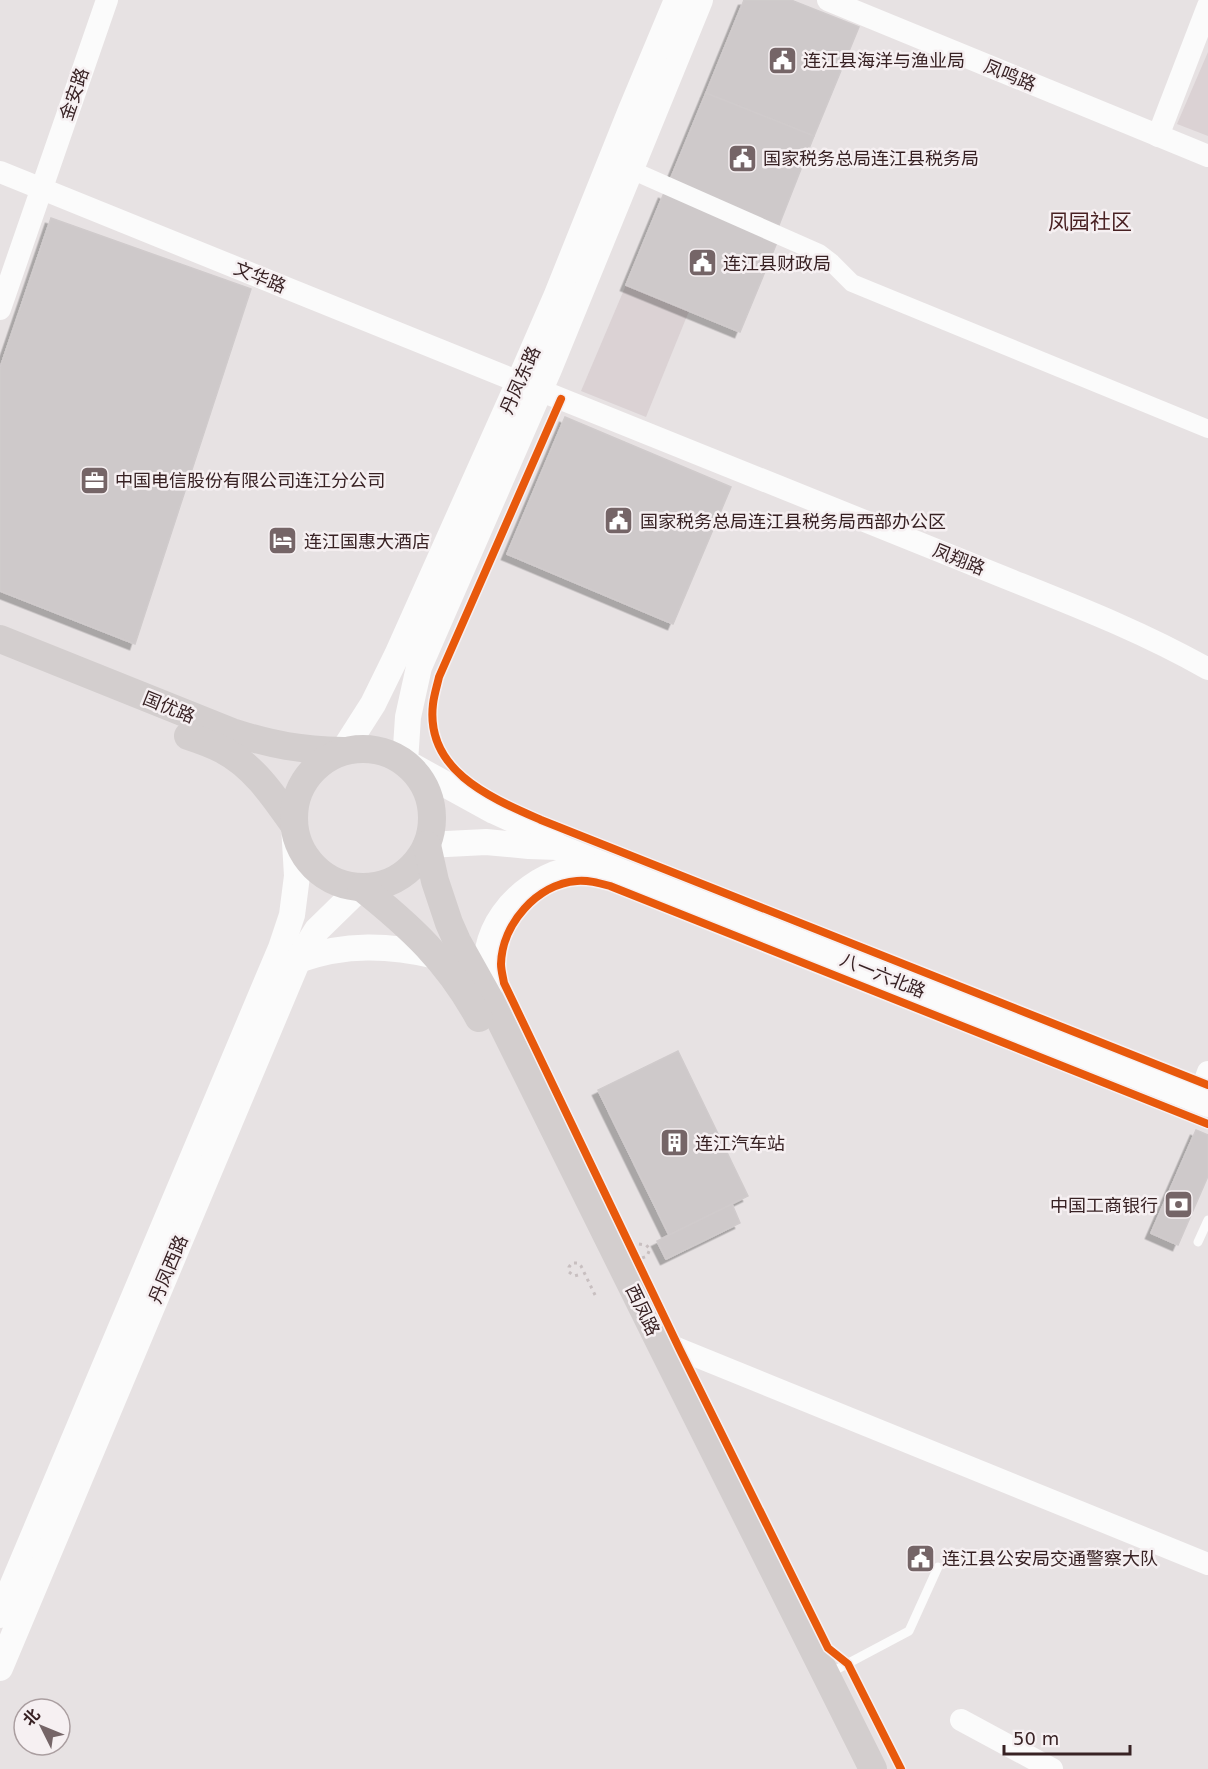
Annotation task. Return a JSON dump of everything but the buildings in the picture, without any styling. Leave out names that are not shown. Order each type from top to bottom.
[{"type":"main road","name":"丹凤东路","points":[[620,166],[677,0]]},
{"type":"main road","name":"丹凤东路","points":[[405,762],[408,717],[419,667],[529,386],[574,253],[620,166],[700,0]]},
{"type":"main road","name":"丹凤东路","points":[[343,751],[373,704],[529,386]]},
{"type":"main road","name":"国优路","points":[[0,639],[240,735],[284,747],[343,751]]},
{"type":"main road","name":"国优路","points":[[0,659],[224,750],[243,764],[262,783],[294,825]]},
{"type":"main road","points":[[365,748],[386,752],[405,762],[418,775],[428,791],[432,809],[432,827],[427,845],[419,859],[407,871],[378,886],[361,887],[342,884],[324,875],[309,862],[299,845],[294,825],[295,806],[300,788],[311,772],[326,759],[343,751],[365,748]]},
{"type":"main road","name":"八一六北路","points":[[405,762],[486,807],[536,830],[558,847],[1203,1102]]},
{"type":"main road","name":"丹凤西路","points":[[0,1668],[6,1618],[281,948],[292,915],[297,876],[294,825]]},
{"type":"main road","name":"八一六北路","points":[[427,845],[486,842],[558,847]]},
{"type":"main road","name":"西凤路","points":[[427,845],[435,881],[457,941],[490,1000],[873,1769]]},
{"type":"main road","points":[[490,1000],[486,982],[488,949],[495,928],[514,902],[529,888],[559,873],[591,866],[618,870]]},
{"type":"main road","name":"丹凤西路","points":[[6,1618],[298,960],[317,930],[361,887]]},
{"type":"main road","name":"西凤路","points":[[361,887],[405,923],[437,956],[464,991],[485,1029],[851,1769]]},
{"type":"main road","points":[[298,960],[321,952],[367,947],[407,949],[437,956]]},
{"type":"street","name":"金安路","points":[[0,309],[107,0]]},
{"type":"street","name":"凤鸣路","points":[[828,0],[1208,156]]},
{"type":"street","points":[[1158,136],[1208,6]]},
{"type":"street","points":[[620,166],[819,253],[852,283],[1208,429]]},
{"type":"street","name":"文华路","points":[[0,172],[529,386]]},
{"type":"street","name":"凤翔路","points":[[529,386],[1107,620],[1157,641],[1208,669]]},
{"type":"street","points":[[1203,1102],[1208,1072]]},
{"type":"street","points":[[659,1341],[1208,1564]]},
{"type":"street","points":[[961,1720],[1052,1769]]},
{"type":"lane","points":[[1198,1242],[1208,1220]]},
{"type":"lane","points":[[826,1675],[909,1631],[938,1567]]},
{"type":"path","points":[[628,1242],[639,1264]]},
{"type":"path","points":[[578,1275],[574,1276],[569,1272],[568,1267],[572,1263],[578,1263],[581,1266],[597,1299]]},
{"type":"shaded area","points":[[1208,52],[1208,136],[1177,124]]},
{"type":"shaded area","points":[[626,285],[689,311],[646,417],[581,391]]},
{"type":"cycle path","points":[[561,399],[439,677],[433,704],[433,727],[439,747],[450,764],[465,779],[483,791],[541,820],[1208,1085]]},
{"type":"cycle path","points":[[901,1769],[848,1664],[828,1648],[680,1350],[504,983],[501,964],[508,935],[524,909],[548,890],[577,881],[590,881],[610,886],[1208,1124]]},
{"type":"place","name":"连江县海洋与渔业局","points":[[782,60]]},
{"type":"place","name":"国家税务总局连江县税务局","points":[[742,158]]},
{"type":"place","name":"连江县财政局","points":[[702,263]]},
{"type":"place","name":"中国电信股份有限公司连江分公司","points":[[94,480]]},
{"type":"place","name":"国家税务总局连江县税务局西部办公区","points":[[619,521]]},
{"type":"place","name":"连江国惠大酒店","points":[[283,541]]},
{"type":"place","name":"连江汽车站","points":[[674,1143]]},
{"type":"place","name":"中国工商银行","points":[[1179,1205]]},
{"type":"place","name":"连江县公安局交通警察大队","points":[[921,1558]]},
{"type":"district","name":"凤园社区","points":[[1090,222]]}]
